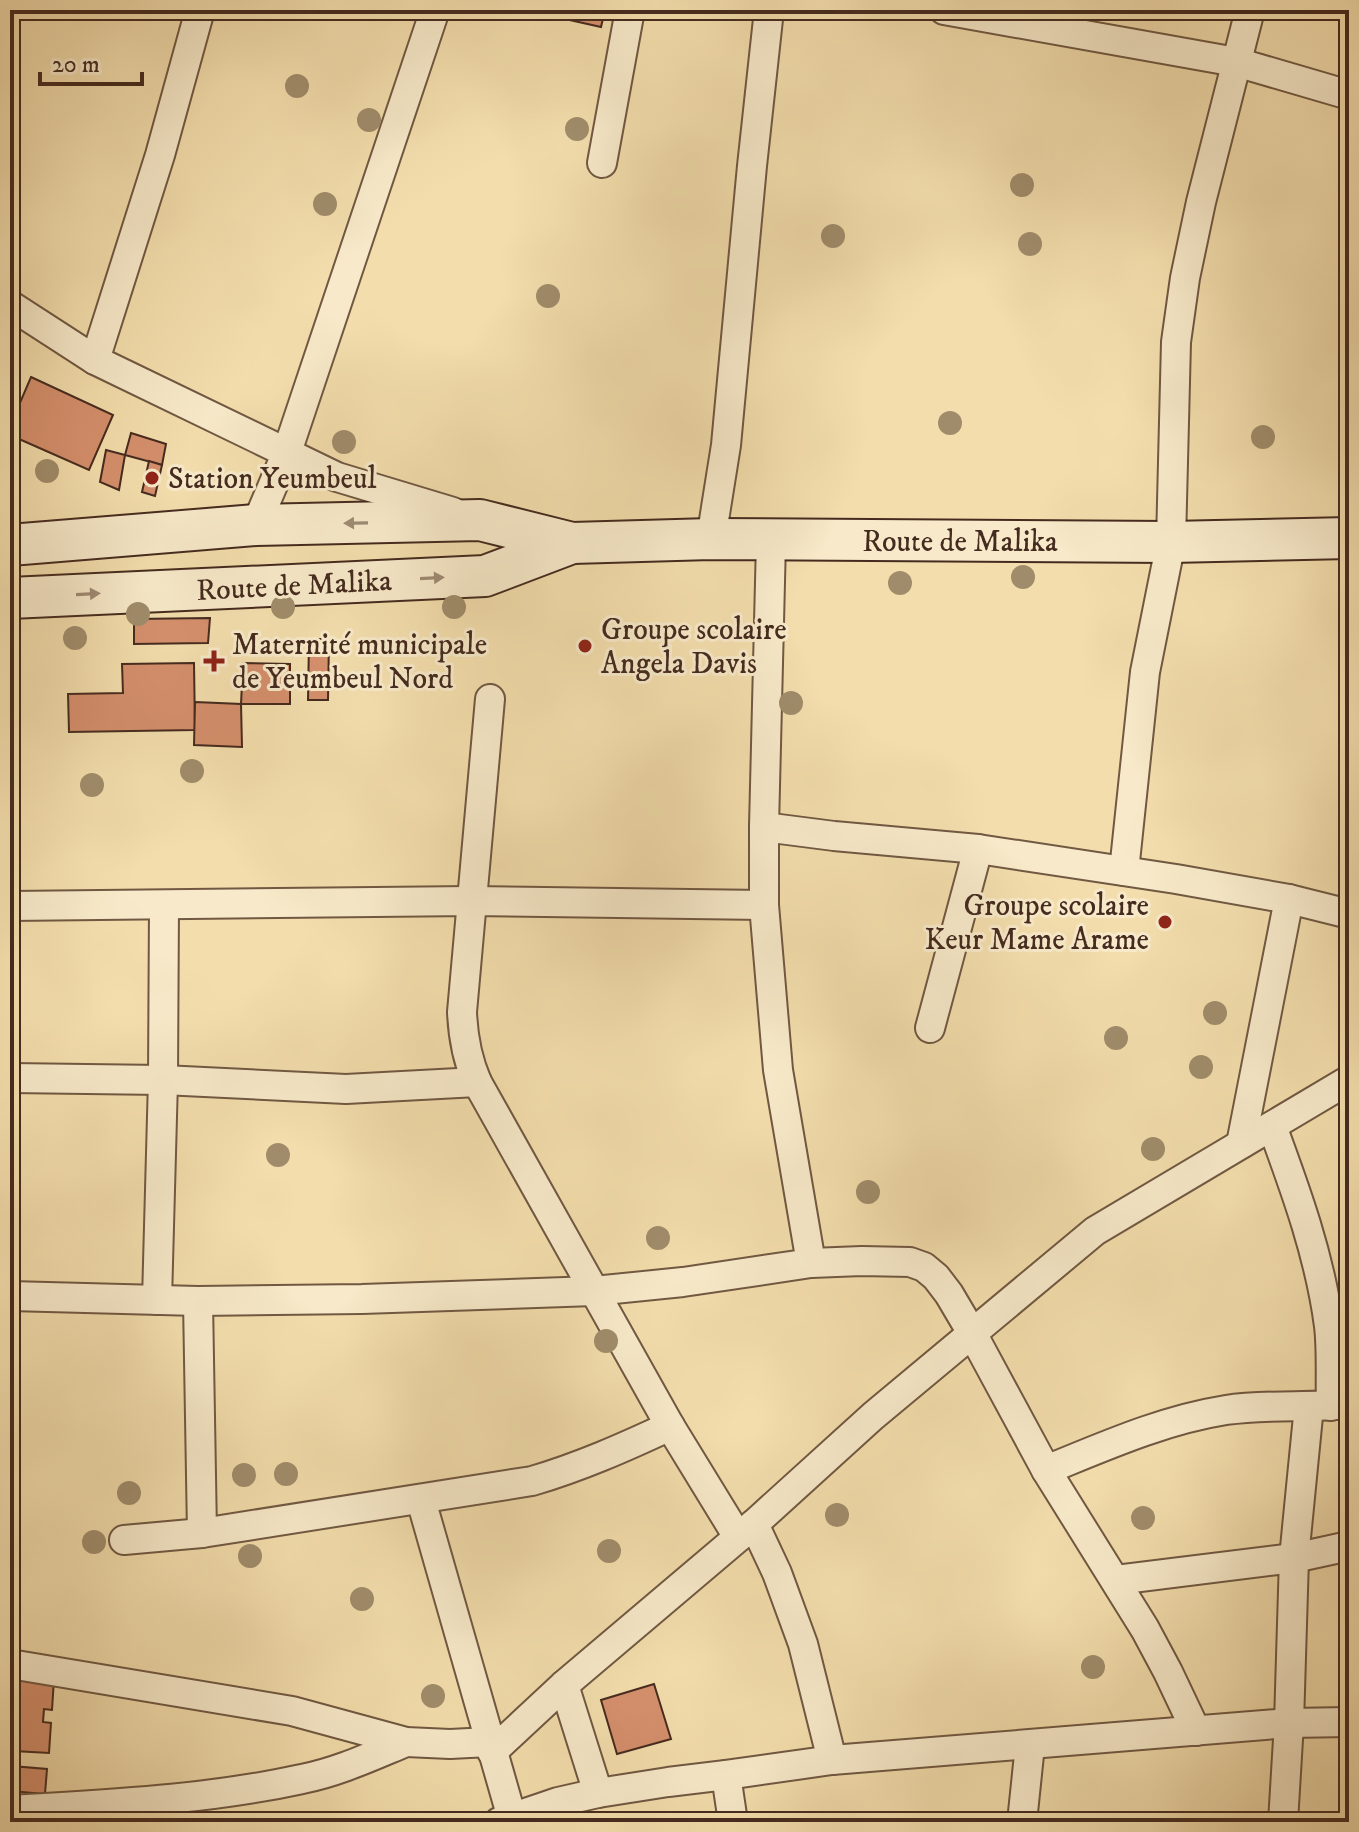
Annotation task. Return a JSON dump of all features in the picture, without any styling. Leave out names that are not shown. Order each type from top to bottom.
[{"type":"main road","name":"Route de Malika","points":[[13,550],[256,525],[480,520],[572,543],[711,539],[1171,542],[1349,538]]},
{"type":"main road","name":"Route de Malika","points":[[10,598],[485,576],[572,543]]},
{"type":"street","points":[[95,360],[160,155],[200,10]]},
{"type":"street","points":[[256,525],[287,452],[435,10]]},
{"type":"street","points":[[602,163],[630,10]]},
{"type":"street","points":[[711,539],[726,445],[769,10]]},
{"type":"street","points":[[944,10],[1236,62],[1349,95]]},
{"type":"street","points":[[1124,871],[1145,672],[1171,542],[1176,342],[1185,278],[1250,10]]},
{"type":"street","points":[[10,305],[95,360],[337,477],[480,520]]},
{"type":"street","points":[[771,541],[764,905],[778,1070],[811,1263]]},
{"type":"street","points":[[490,699],[462,1012],[468,1062],[670,1426],[777,1573],[803,1644],[832,1760]]},
{"type":"street","points":[[764,827],[978,849],[1289,899],[1349,914]]},
{"type":"street","points":[[930,1028],[978,849]]},
{"type":"street","points":[[1241,1144],[1289,899]]},
{"type":"street","points":[[10,906],[471,901],[764,905]]},
{"type":"street","points":[[157,1300],[164,905]]},
{"type":"street","points":[[10,1078],[163,1080],[346,1089],[477,1082]]},
{"type":"street","points":[[10,1664],[292,1711],[406,1742],[491,1747],[746,1531],[873,1416],[1095,1231],[1349,1080]]},
{"type":"street","points":[[1272,1126],[1321,1276],[1329,1329],[1330,1405],[1294,1558],[1283,1822]]},
{"type":"street","points":[[10,1296],[198,1301],[362,1299],[594,1291],[683,1282],[811,1263],[910,1262],[924,1267],[943,1286],[972,1333],[1046,1470],[1116,1580],[1168,1672],[1196,1731]]},
{"type":"street","points":[[198,1301],[202,1533]]},
{"type":"street","points":[[1046,1470],[1159,1426],[1197,1415],[1250,1407],[1330,1405]]},
{"type":"street","points":[[124,1540],[202,1533],[532,1481],[597,1459],[670,1426]]},
{"type":"street","points":[[421,1500],[491,1747],[505,1820],[558,1802],[598,1793],[832,1760],[1289,1723],[1349,1722]]},
{"type":"street","points":[[1116,1580],[1294,1558],[1349,1546]]},
{"type":"street","points":[[564,1685],[598,1793]]},
{"type":"street","points":[[10,1810],[204,1796],[303,1779],[338,1769],[406,1742]]},
{"type":"street","points":[[1022,1822],[1030,1745]]},
{"type":"street","points":[[726,1775],[733,1822]]},
{"type":"building","points":[[538,10],[605,10],[601,27],[538,13]]},
{"type":"building","points":[[31,377],[113,415],[89,470],[10,435],[10,426]]},
{"type":"building","points":[[131,433],[166,444],[162,465],[125,455]]},
{"type":"building","points":[[106,450],[125,455],[119,490],[100,482]]},
{"type":"building","name":"Station Yeumbeul","points":[[149,461],[162,465],[155,496],[142,492]]},
{"type":"building","points":[[210,618],[208,643],[134,644],[134,619]]},
{"type":"building","points":[[309,639],[329,639],[328,700],[308,700]]},
{"type":"building","points":[[194,663],[195,730],[69,732],[68,694],[123,693],[122,664]]},
{"type":"building","points":[[243,663],[290,664],[290,704],[241,704]]},
{"type":"building","points":[[195,702],[241,704],[242,747],[194,745]]},
{"type":"building","points":[[19,1674],[54,1679],[52,1710],[44,1709],[43,1722],[51,1723],[49,1753],[14,1751]]},
{"type":"building","points":[[654,1684],[671,1739],[617,1754],[601,1700]]},
{"type":"building","points":[[10,1751],[14,1751],[12,1766],[47,1769],[45,1794],[10,1791]]},
{"type":"place","name":"Station Yeumbeul","points":[[152,478]]},
{"type":"place","name":"Groupe scolaire Angela Davis","points":[[585,646]]},
{"type":"place","name":"Maternité municipale de Yeumbeul Nord","points":[[214,661]]},
{"type":"place","name":"Groupe scolaire Keur Mame Arame","points":[[1165,922]]}]
